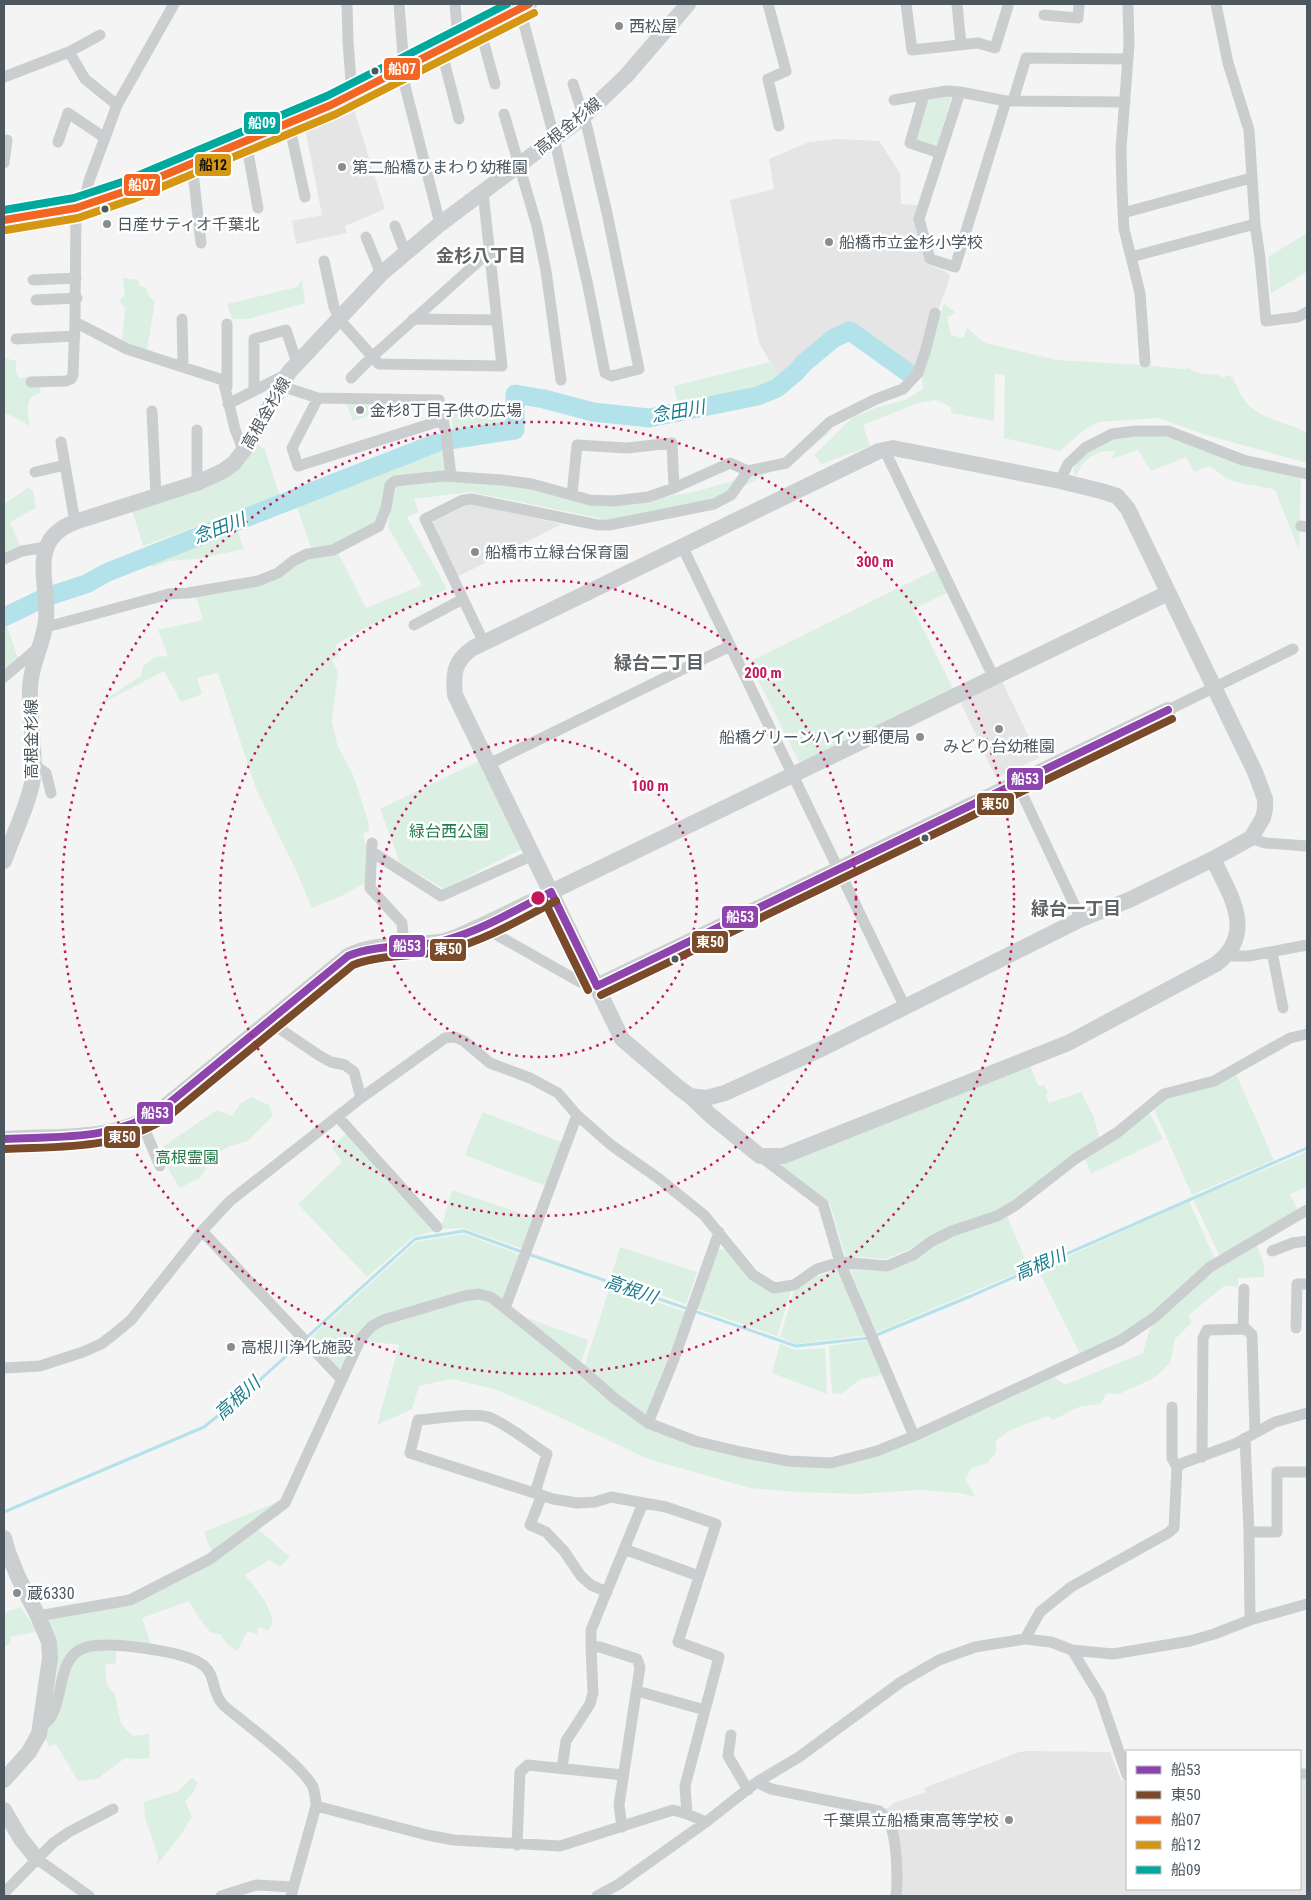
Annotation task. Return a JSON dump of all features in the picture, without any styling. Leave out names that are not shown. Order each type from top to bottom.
[{"type":"street","points":[[348,4],[348,41],[352,95]]},
{"type":"street","points":[[399,4],[402,69],[440,224]]},
{"type":"street","points":[[455,4],[458,41]]},
{"type":"street","name":"高根金杉線","points":[[4,861],[30,790],[34,764],[30,687],[46,622],[45,552],[51,537],[57,531],[76,522],[197,483],[223,471],[244,452],[289,374],[381,274],[440,224],[583,117],[626,76],[688,4]]},
{"type":"street","points":[[768,4],[786,72],[768,78],[779,126]]},
{"type":"street","points":[[906,4],[912,50],[978,43],[995,48],[1008,6]]},
{"type":"street","points":[[956,4],[960,45]]},
{"type":"street","points":[[1044,15],[1078,18],[1079,4]]},
{"type":"street","points":[[1128,4],[1125,102],[1121,149],[1123,213],[1124,229],[1140,292],[1145,362]]},
{"type":"street","points":[[1216,4],[1228,63],[1249,130],[1255,224],[1266,322],[1298,317],[1307,312]]},
{"type":"street","points":[[31,382],[66,381],[71,379],[73,375],[77,298],[76,278],[81,207],[117,105],[154,37],[175,5]]},
{"type":"street","points":[[4,220],[81,207],[192,164],[289,124],[352,95],[524,6],[588,286],[605,373],[612,376],[639,369],[607,213],[587,127],[573,84]]},
{"type":"street","points":[[480,29],[495,84]]},
{"type":"street","points":[[4,78],[69,52],[100,35]]},
{"type":"street","points":[[441,49],[459,119]]},
{"type":"street","points":[[69,52],[85,79],[117,105]]},
{"type":"street","points":[[960,92],[919,219],[930,258],[955,267],[1026,58],[1127,59]]},
{"type":"street","points":[[894,100],[946,91],[1010,101],[1125,102]]},
{"type":"street","points":[[924,95],[910,143],[940,153]]},
{"type":"street","points":[[58,142],[68,113],[106,138]]},
{"type":"street","points":[[504,114],[537,226],[546,271],[561,380]]},
{"type":"street","points":[[289,124],[305,197]]},
{"type":"street","points":[[4,163],[7,140]]},
{"type":"street","points":[[246,141],[258,208]]},
{"type":"street","points":[[192,164],[201,243]]},
{"type":"street","points":[[1123,213],[1251,178]]},
{"type":"street","points":[[324,261],[334,307],[339,319],[379,364],[502,366],[483,192]]},
{"type":"street","points":[[1131,257],[1255,224]]},
{"type":"street","points":[[394,226],[405,252]]},
{"type":"street","points":[[366,237],[381,274]]},
{"type":"street","points":[[351,378],[413,319],[489,252]]},
{"type":"street","points":[[34,280],[76,278]]},
{"type":"street","points":[[36,300],[77,298]]},
{"type":"street","points":[[46,622],[54,625],[169,594],[188,593],[258,581],[278,573],[293,561],[307,554],[333,550],[379,526],[385,513],[392,482],[451,476],[532,484],[590,500],[613,501],[648,497],[730,464],[748,471],[786,463],[830,422],[876,399],[903,389],[918,373],[935,313]]},
{"type":"street","points":[[182,319],[183,367]]},
{"type":"street","points":[[413,319],[497,320]]},
{"type":"street","points":[[76,322],[127,350],[223,380],[227,390]]},
{"type":"street","points":[[228,324],[228,404],[244,452]]},
{"type":"street","points":[[254,391],[254,339],[286,330],[289,374],[318,398],[439,400],[451,476]]},
{"type":"street","points":[[16,339],[75,336]]},
{"type":"street","points":[[228,404],[289,374]]},
{"type":"street","points":[[318,398],[292,448],[298,466],[443,420]]},
{"type":"street","points":[[152,411],[156,496]]},
{"type":"street","points":[[197,430],[197,483]]},
{"type":"street","points":[[1060,480],[1068,464],[1085,448],[1112,434],[1135,431],[1168,431],[1243,460],[1307,474]]},
{"type":"street","points":[[61,442],[76,522]]},
{"type":"street","points":[[572,495],[577,445],[627,448],[672,443],[674,488]]},
{"type":"street","points":[[884,449],[994,678]]},
{"type":"street","points":[[690,1096],[706,1098],[725,1093],[905,1007],[1081,919],[1129,900],[1213,859],[1251,838],[1263,818],[1265,799],[1255,772],[1128,509],[1116,496],[1060,480],[902,449],[884,449],[473,648],[456,665],[455,695],[622,1038],[710,1115],[823,1204],[840,1262],[914,1436]]},
{"type":"street","points":[[35,472],[65,465]]},
{"type":"street","points":[[484,643],[425,519],[463,500],[472,499],[598,525],[609,525],[714,504],[730,495],[748,471]]},
{"type":"street","points":[[682,546],[905,1007]]},
{"type":"street","points":[[4,559],[22,551],[45,552]]},
{"type":"street","points":[[4,1139],[92,1135],[117,1130],[141,1121],[162,1109],[348,956],[373,947],[444,941],[481,926],[1168,593]]},
{"type":"street","points":[[414,625],[463,599]]},
{"type":"street","points":[[489,764],[730,646]]},
{"type":"street","points":[[4,676],[39,647]]},
{"type":"street","points":[[481,926],[580,982],[597,986],[1292,649]]},
{"type":"street","points":[[34,764],[46,773],[51,793]]},
{"type":"street","points":[[1017,783],[1081,919]]},
{"type":"street","points":[[1251,838],[1264,843],[1307,846]]},
{"type":"street","points":[[404,945],[402,923],[370,888],[372,848],[441,896],[533,855]]},
{"type":"street","points":[[760,1156],[775,1157],[791,1154],[1068,1043],[1216,964],[1227,956],[1238,934],[1234,903],[1213,859]]},
{"type":"street","points":[[1227,956],[1250,956],[1307,945]]},
{"type":"street","points":[[1272,952],[1283,1008]]},
{"type":"street","points":[[249,1036],[255,1044],[277,1027],[320,1056],[331,1062],[344,1065],[354,1072],[361,1098]]},
{"type":"street","points":[[4,1368],[40,1366],[101,1344],[131,1320],[202,1231],[230,1201],[361,1098],[445,1038],[455,1037],[464,1041],[490,1063],[530,1078],[558,1093],[577,1115],[612,1145],[658,1178],[704,1215],[753,1275],[774,1288],[794,1285],[817,1269],[840,1262],[886,1266],[913,1255],[932,1241],[952,1231],[997,1216],[1016,1205],[1075,1159],[1118,1132],[1164,1094],[1214,1081],[1290,1038],[1307,1034]]},
{"type":"street","points":[[505,1308],[577,1115]]},
{"type":"street","points":[[338,1117],[437,1227]]},
{"type":"street","points":[[141,1121],[160,1166]]},
{"type":"street","points":[[38,1616],[130,1600],[210,1560],[286,1504],[361,1338],[372,1326],[383,1320],[464,1296],[479,1294],[491,1297],[614,1398],[648,1423],[695,1442],[788,1461],[831,1463],[877,1451],[914,1436],[1121,1340],[1155,1317],[1210,1267],[1307,1210]]},
{"type":"street","points":[[202,1231],[342,1380]]},
{"type":"street","points":[[648,1423],[674,1359],[719,1232]]},
{"type":"street","points":[[1272,1251],[1293,1243],[1307,1241]]},
{"type":"street","points":[[1296,1328],[1297,1284],[1307,1284]]},
{"type":"street","points":[[1243,1329],[1244,1289]]},
{"type":"street","points":[[1202,1457],[1203,1338],[1207,1330],[1246,1329],[1252,1334],[1249,1532],[1250,1620]]},
{"type":"street","points":[[1025,1639],[1040,1612],[1071,1587],[1174,1528],[1177,1467],[1172,1458],[1172,1407]]},
{"type":"street","points":[[1177,1467],[1275,1422],[1307,1413]]},
{"type":"street","points":[[606,1592],[591,1585],[581,1576],[564,1551],[546,1532],[530,1525],[539,1494],[547,1454],[502,1424],[487,1417],[468,1416],[418,1420],[410,1452],[539,1494],[576,1503],[595,1502],[611,1498],[666,1507],[716,1524],[678,1642],[719,1657],[685,1786],[687,1814]]},
{"type":"street","points":[[1249,1532],[1278,1532],[1277,1472],[1307,1472]]},
{"type":"street","points":[[562,1768],[566,1741],[590,1704],[593,1693],[591,1630],[643,1503]]},
{"type":"street","points":[[4,1538],[18,1577],[49,1642],[50,1658],[38,1734],[29,1752],[4,1778]]},
{"type":"street","points":[[624,1549],[699,1576]]},
{"type":"street","points":[[597,1896],[619,1884],[753,1786],[799,1757],[902,1682],[939,1660],[975,1647],[1025,1639],[1051,1642],[1072,1650],[1113,1654],[1198,1639],[1250,1620],[1307,1604]]},
{"type":"street","points":[[40,1726],[51,1718],[70,1657],[82,1648],[98,1644],[177,1654],[200,1663],[210,1671],[220,1701],[302,1773],[312,1787],[316,1797],[316,1806],[292,1892],[256,1885],[221,1896]]},
{"type":"street","points":[[591,1647],[600,1646],[637,1659],[640,1667],[619,1805],[622,1828]]},
{"type":"street","points":[[1072,1650],[1100,1696],[1126,1772]]},
{"type":"street","points":[[637,1691],[705,1710]]},
{"type":"street","points":[[731,1735],[728,1756],[753,1786],[879,1811],[890,1824],[893,1832],[897,1883],[896,1896]]},
{"type":"street","points":[[517,1844],[520,1772],[528,1765],[623,1775]]},
{"type":"street","points":[[316,1806],[427,1835],[454,1840],[560,1846],[622,1828],[673,1810],[706,1822]]},
{"type":"street","points":[[4,1810],[21,1839],[37,1859],[89,1896]]},
{"type":"street","points":[[4,1893],[53,1843],[112,1810]]},
{"type":"shaded area","name":"第二船橋ひまわり幼稚園","points":[[353,106],[385,209],[345,226],[347,233],[296,244],[292,221],[322,215],[305,128]]},
{"type":"shaded area","name":"船橋市立金杉小学校","points":[[836,139],[879,141],[900,173],[901,204],[918,205],[914,219],[926,264],[947,272],[950,277],[912,372],[856,328],[832,336],[802,353],[779,376],[759,343],[730,200],[774,189],[769,159],[809,142]]},
{"type":"shaded area","name":"船橋市立緑台保育園","points":[[463,505],[478,505],[562,524],[457,577],[433,523],[435,520]]},
{"type":"shaded area","name":"みどり台幼稚園","points":[[1001,679],[1039,758],[996,778],[959,699]]},
{"type":"shaded area","name":"千葉県立船橋東高等学校","points":[[1019,1752],[1110,1752],[1121,1780],[1126,1780],[1126,1890],[1301,1890],[1301,1780],[1307,1780],[1307,1896],[901,1896],[885,1810],[894,1803],[926,1792],[924,1788]]},
{"type":"green space","points":[[949,93],[952,96],[937,145],[932,147],[917,142],[915,138],[926,100]]},
{"type":"green space","points":[[1307,233],[1307,272],[1271,293],[1268,257]]},
{"type":"green space","points":[[123,278],[138,280],[140,286],[146,288],[149,296],[155,301],[147,350],[127,345],[122,341],[125,308],[121,304],[120,299],[125,294]]},
{"type":"green space","points":[[302,280],[305,303],[248,319],[232,319],[227,304],[297,287]]},
{"type":"green space","points":[[944,303],[956,313],[947,317],[951,335],[963,338],[967,328],[985,343],[1057,360],[1189,368],[1199,373],[1217,375],[1224,378],[1226,375],[1232,377],[1243,398],[1251,408],[1266,417],[1307,433],[1307,463],[1203,434],[1158,418],[1099,422],[1084,430],[1060,451],[1004,438],[1005,375],[995,374],[994,421],[951,413],[951,407],[936,400],[918,403],[863,425],[870,446],[822,464],[814,455],[853,417],[878,407],[905,400],[923,389],[922,374]]},
{"type":"green space","points":[[4,358],[16,361],[16,371],[19,378],[27,377],[29,383],[39,383],[41,393],[32,397],[28,405],[30,426],[10,415],[4,414]]},
{"type":"green space","points":[[770,362],[779,376],[755,388],[678,407],[674,386]]},
{"type":"green space","name":"金杉8丁目子供の広場","points":[[346,403],[369,405],[372,414],[353,421]]},
{"type":"green space","points":[[451,409],[512,414],[513,427],[453,436]]},
{"type":"green space","points":[[834,428],[809,450],[743,487],[713,500],[608,520],[471,492],[414,499],[419,512],[407,517],[447,589],[361,630],[335,645],[339,656],[332,660],[338,672],[332,721],[337,744],[354,777],[369,824],[369,830],[363,834],[366,846],[365,883],[312,908],[295,868],[256,789],[218,673],[197,678],[202,694],[181,702],[164,671],[89,710],[141,676],[143,666],[155,657],[168,656],[158,630],[203,620],[195,594],[220,590],[309,557],[322,557],[338,553],[366,608],[422,585],[388,527],[392,498],[397,485],[443,480],[532,487],[589,504],[649,500],[698,491],[750,476]]},
{"type":"green space","points":[[1136,434],[1170,437],[1301,477],[1299,550],[1275,490],[1235,481],[1209,466],[1194,472],[1186,457],[1151,471],[1138,450],[1112,459],[1115,451],[1102,452],[1091,456],[1083,464],[1076,476],[1073,471],[1077,460],[1105,440]]},
{"type":"green space","points":[[444,443],[448,471],[395,479],[374,524],[332,545],[311,547],[293,497]]},
{"type":"green space","points":[[259,445],[265,450],[280,496],[143,546],[132,510],[250,454]]},
{"type":"green space","points":[[29,487],[33,491],[36,508],[10,522],[21,547],[4,555],[4,504]]},
{"type":"green space","points":[[234,521],[244,549],[196,559],[168,561],[154,567],[139,562],[124,568],[121,576],[115,562]]},
{"type":"green space","points":[[937,569],[947,593],[913,609],[954,691],[801,766],[749,662]]},
{"type":"green space","points":[[4,618],[18,658],[4,672]]},
{"type":"green space","name":"緑台西公園","points":[[479,761],[525,847],[444,889],[400,863],[380,809]]},
{"type":"green space","points":[[1029,1063],[1038,1086],[1044,1085],[1048,1093],[1046,1095],[1049,1103],[1081,1092],[1094,1117],[1099,1139],[997,1213],[886,1259],[846,1258],[830,1204],[780,1167],[782,1163]]},
{"type":"green space","points":[[1236,1074],[1274,1160],[1192,1195],[1153,1107],[1155,1103]]},
{"type":"green space","name":"高根霊園","points":[[251,1097],[269,1105],[273,1116],[248,1141],[230,1146],[215,1155],[200,1178],[179,1188],[158,1150],[217,1110],[232,1116],[240,1104]]},
{"type":"green space","points":[[483,1112],[563,1143],[546,1186],[465,1155]]},
{"type":"green space","points":[[1149,1112],[1163,1139],[1091,1174],[1085,1159]]},
{"type":"green space","points":[[347,1133],[435,1231],[413,1237],[367,1277],[298,1204],[342,1162],[332,1147]]},
{"type":"green space","points":[[1307,1152],[1307,1187],[1290,1194],[1298,1211],[1223,1256],[1219,1255],[1193,1199]]},
{"type":"green space","points":[[452,1190],[535,1218],[524,1249],[463,1228],[441,1229]]},
{"type":"green space","points":[[1189,1201],[1214,1257],[1213,1262],[1145,1319],[1117,1336],[1080,1354],[1038,1270]]},
{"type":"green space","points":[[1007,1216],[1029,1268],[875,1333],[849,1266],[888,1269],[934,1243]]},
{"type":"green space","points":[[464,1234],[521,1255],[504,1302],[490,1293],[383,1315],[341,1374],[309,1339],[416,1242]]},
{"type":"green space","points":[[1257,1246],[1264,1264],[1264,1277],[1238,1278],[1238,1287],[1224,1286],[1189,1315],[1191,1323],[1175,1339],[1170,1363],[1154,1378],[1119,1394],[1107,1393],[1100,1404],[1079,1407],[1053,1420],[1048,1416],[1008,1431],[996,1441],[996,1453],[987,1463],[971,1469],[965,1479],[976,1497],[958,1493],[920,1490],[858,1494],[750,1488],[648,1459],[540,1408],[494,1389],[451,1379],[419,1386],[412,1409],[377,1425],[399,1345],[365,1341],[376,1328],[386,1324],[478,1298],[489,1300],[646,1426],[832,1466],[916,1440],[1054,1377],[1065,1385],[1143,1353],[1150,1328],[1223,1262]]},
{"type":"green space","points":[[620,1247],[697,1272],[686,1304],[611,1277]]},
{"type":"green space","points":[[719,1249],[727,1250],[751,1278],[791,1291],[777,1336],[696,1308]]},
{"type":"green space","points":[[841,1268],[867,1335],[796,1344],[780,1337],[794,1291],[818,1276]]},
{"type":"green space","points":[[610,1287],[686,1312],[645,1416],[584,1367]]},
{"type":"green space","points":[[519,1315],[588,1340],[581,1364]]},
{"type":"green space","points":[[870,1340],[883,1375],[861,1379],[841,1394],[832,1393],[829,1346]]},
{"type":"green space","points":[[780,1344],[796,1350],[825,1348],[827,1394],[772,1373]]},
{"type":"green space","points":[[282,1500],[212,1553],[204,1532]]},
{"type":"green space","points":[[258,1529],[290,1557],[280,1567],[269,1560],[245,1575],[263,1598],[270,1612],[272,1624],[268,1631],[259,1627],[257,1635],[248,1631],[237,1651],[227,1644],[220,1634],[210,1632],[189,1601],[142,1618],[151,1644],[116,1643],[116,1663],[105,1665],[107,1685],[115,1694],[121,1724],[133,1736],[149,1734],[150,1758],[125,1758],[97,1779],[78,1781],[56,1744],[49,1746],[43,1734],[46,1618],[133,1603]]},
{"type":"green space","points":[[20,1607],[41,1635],[35,1632],[10,1637],[11,1644],[4,1646],[4,1613]]},
{"type":"green space","points":[[192,1778],[198,1782],[193,1793],[185,1801],[192,1817],[157,1865],[158,1856],[145,1817],[144,1802],[178,1791]]},
{"type":"waterway","name":"念田川","points":[[449,440],[515,430],[515,394],[544,399],[593,412],[649,418],[758,396],[777,388],[834,338],[850,331],[910,374]]},
{"type":"waterway","name":"念田川","points":[[4,617],[46,597],[86,584],[108,572],[436,443]]},
{"type":"waterway","name":"高根川","points":[[874,1336],[971,1296],[1307,1148]]},
{"type":"waterway","name":"高根川","points":[[4,1512],[204,1427],[240,1398],[415,1239],[464,1231],[522,1252]]},
{"type":"waterway","name":"高根川","points":[[528,1254],[796,1346],[869,1338]]},
{"type":"transit line","name":"船09","points":[[4,210],[74,198],[125,181],[327,96],[507,4]]},
{"type":"transit line","name":"船07","points":[[4,220],[76,208],[129,190],[331,105],[529,4]]},
{"type":"transit line","name":"船12","points":[[6,230],[78,218],[133,199],[336,114],[534,13]]},
{"type":"transit line","name":"船53","points":[[597,986],[1168,710]]},
{"type":"transit line","name":"東50","points":[[601,995],[1172,719]]},
{"type":"transit line","name":"船53","points":[[551,892],[597,986]]},
{"type":"transit line","name":"船53","points":[[4,1139],[86,1135],[124,1127],[143,1119],[162,1109],[348,956],[372,949],[434,943],[460,936],[500,919],[551,892]]},
{"type":"transit line","name":"東50","points":[[542,896],[588,990]]},
{"type":"transit line","name":"東50","points":[[5,1149],[89,1144],[129,1136],[149,1128],[168,1117],[353,965],[364,961],[423,954],[461,946],[503,929],[556,901]]},
{"type":"place","name":"西松屋","points":[[619,26]]},
{"type":"place","name":"第二船橋ひまわり幼稚園","points":[[342,167]]},
{"type":"place","name":"日産サティオ千葉北","points":[[107,224]]},
{"type":"place","name":"船橋市立金杉小学校","points":[[829,242]]},
{"type":"place","name":"金杉8丁目子供の広場","points":[[360,410]]},
{"type":"place","name":"船橋市立緑台保育園","points":[[475,552]]},
{"type":"place","name":"みどり台幼稚園","points":[[999,729]]},
{"type":"place","name":"船橋グリーンハイツ郵便局","points":[[920,737]]},
{"type":"place","name":"高根川浄化施設","points":[[231,1347]]},
{"type":"place","name":"蔵6330","points":[[17,1593]]},
{"type":"place","name":"千葉県立船橋東高等学校","points":[[1009,1820]]},
{"type":"district","name":"金杉八丁目","points":[[481,255]]},
{"type":"district","name":"緑台二丁目","points":[[659,662]]},
{"type":"district","name":"緑台一丁目","points":[[1076,908]]}]
